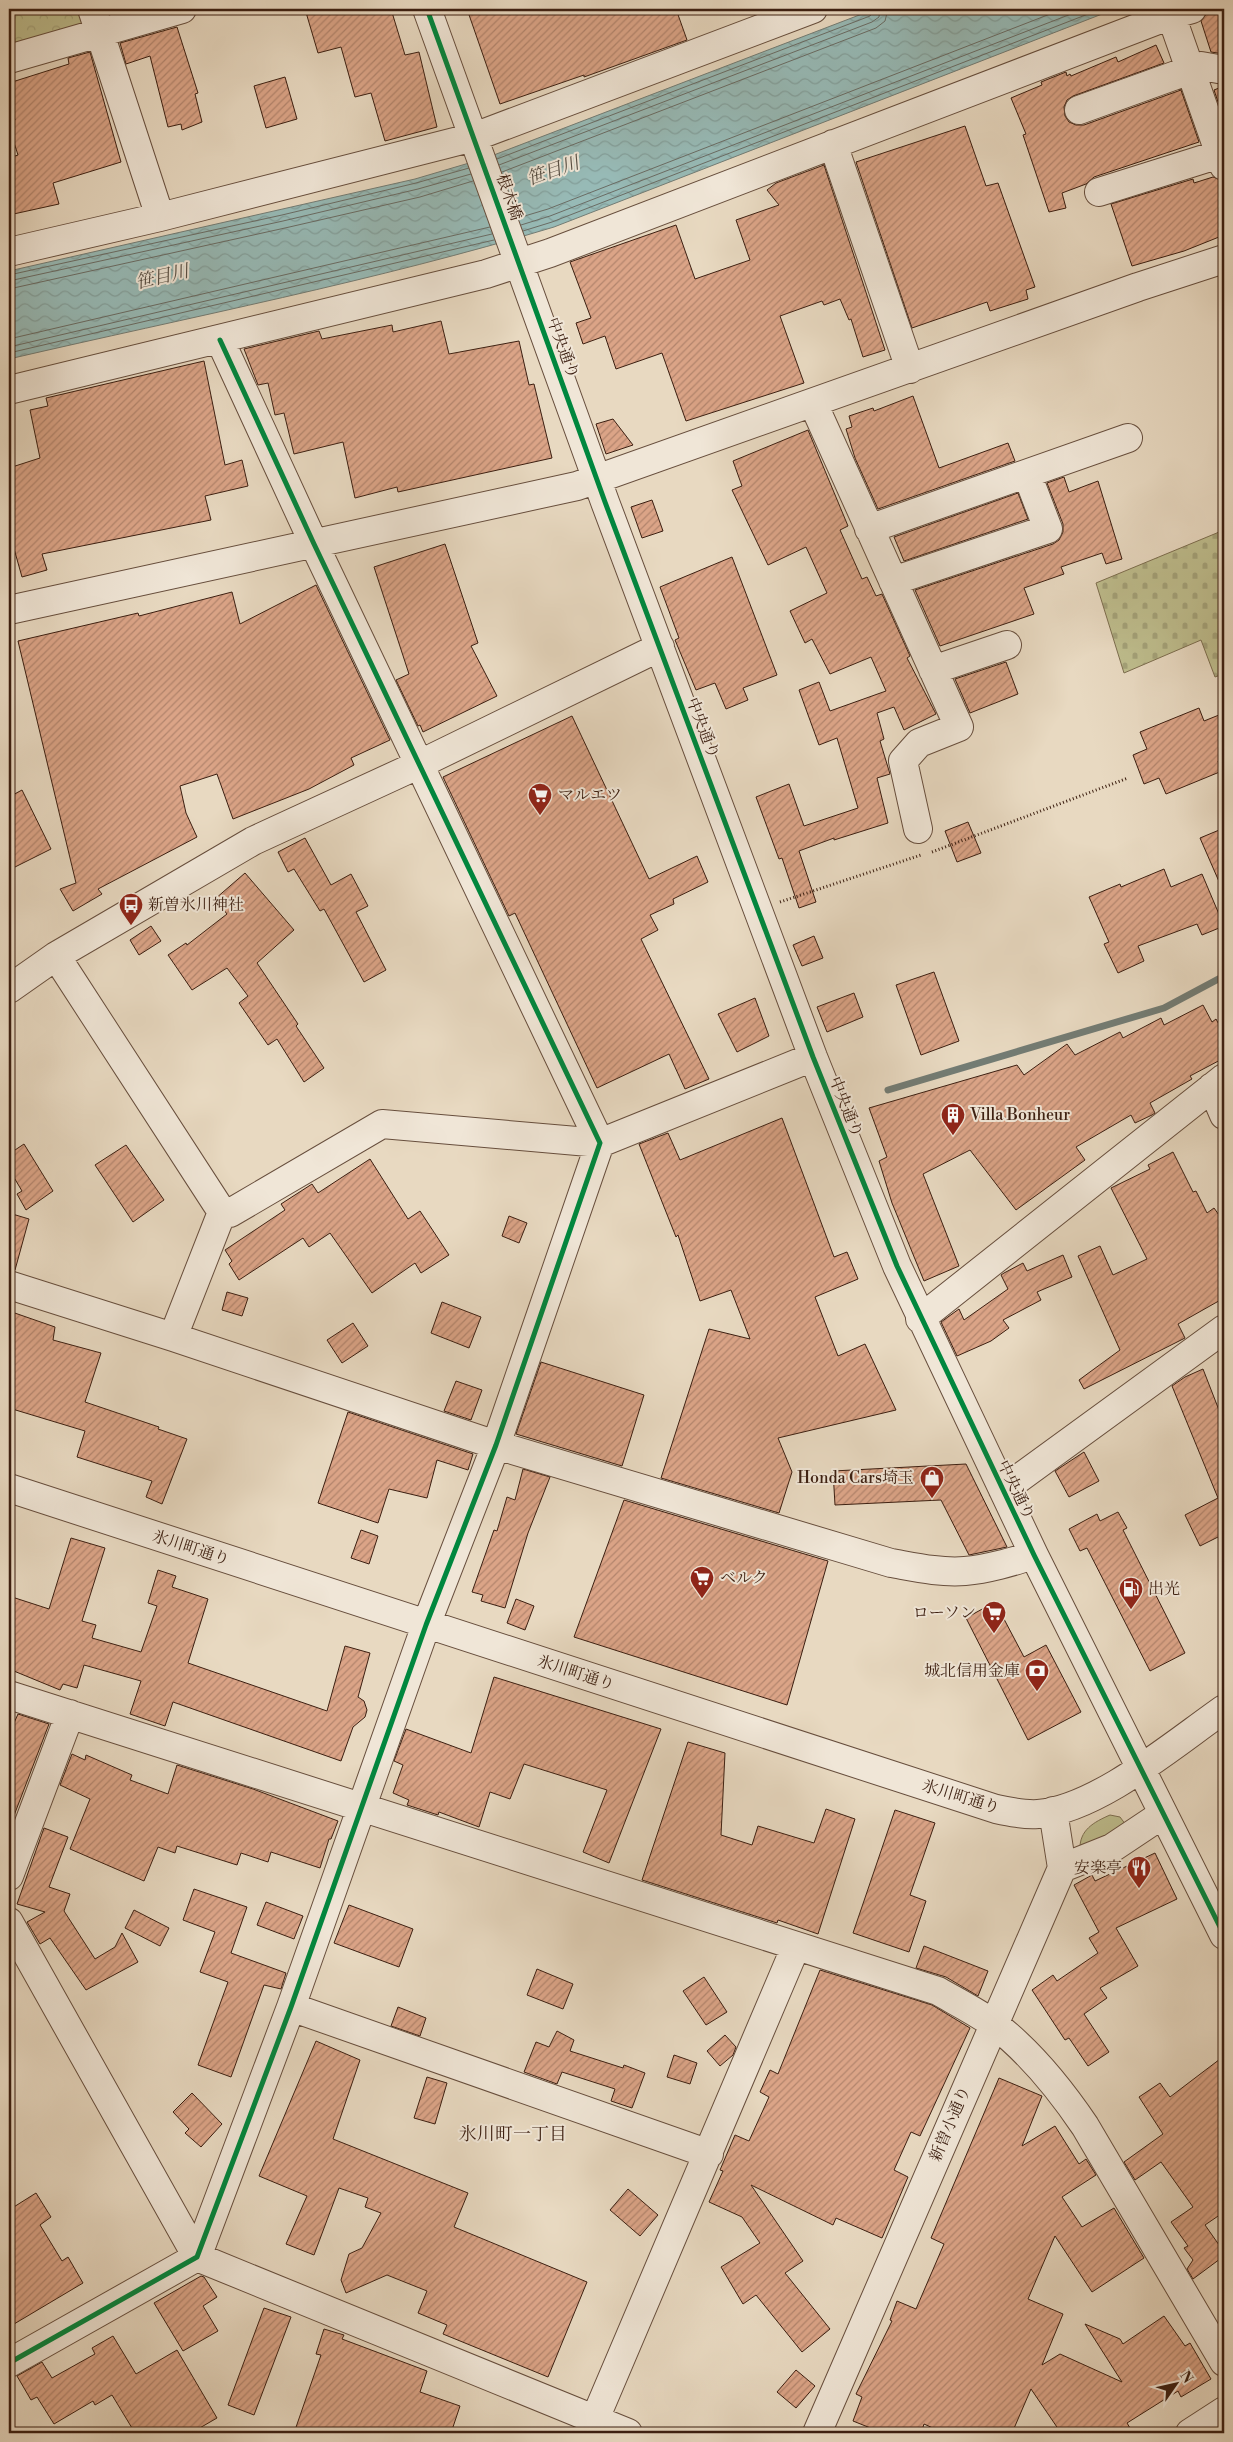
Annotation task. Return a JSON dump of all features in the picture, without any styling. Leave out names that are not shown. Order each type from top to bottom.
[{"type":"street","points":[[9,59],[96,21],[182,9]]},
{"type":"street","points":[[427,9],[476,141]]},
{"type":"street","points":[[9,252],[476,141],[768,17],[813,9]]},
{"type":"street","points":[[9,390],[486,274],[517,260],[833,144],[1182,12],[1191,71],[1222,160],[1099,192]]},
{"type":"street","points":[[96,21],[160,217]]},
{"type":"street","points":[[1079,110],[1201,66],[1224,70]]},
{"type":"street","name":"根木橋","points":[[476,141],[517,260]]},
{"type":"street","points":[[833,144],[910,369]]},
{"type":"street","points":[[9,610],[577,486],[813,404],[1138,287],[1224,259]]},
{"type":"street","name":"中央通り","points":[[517,260],[813,1057],[896,1266],[1034,1556],[1224,1935]]},
{"type":"street","points":[[9,2363],[197,2257],[291,2007],[426,1625],[496,1445],[600,1144],[314,544],[220,340]]},
{"type":"street","points":[[813,404],[959,727],[919,743],[903,762],[918,829]]},
{"type":"street","points":[[869,529],[1128,438]]},
{"type":"street","points":[[893,581],[1048,529],[1027,474]]},
{"type":"street","points":[[933,670],[1007,645]]},
{"type":"street","points":[[9,989],[56,956],[253,841],[420,764],[660,647]]},
{"type":"street","points":[[56,956],[222,1212],[230,1213],[382,1124],[600,1144],[813,1057]]},
{"type":"street","points":[[920,1319],[1218,1082],[1224,1115]]},
{"type":"street","points":[[173,1337],[222,1212]]},
{"type":"street","points":[[9,1285],[173,1337],[496,1445],[890,1562],[927,1569],[963,1571],[1000,1565],[1034,1556]]},
{"type":"street","points":[[1002,1490],[1224,1329]]},
{"type":"street","name":"氷川町通り","points":[[9,1488],[996,1809],[1024,1814],[1053,1811],[1098,1794],[1224,1709]]},
{"type":"street","points":[[9,1695],[938,1991],[993,2024],[1043,2071],[1082,2121],[1224,2362]]},
{"type":"street","points":[[9,1876],[70,1714]]},
{"type":"street","points":[[1053,1811],[1062,1868],[1112,1848],[1162,1814]]},
{"type":"street","name":"新曽小通り","points":[[817,2433],[1062,1868]]},
{"type":"street","points":[[9,1922],[197,2257],[591,2426],[628,2433]]},
{"type":"street","points":[[591,2426],[709,2154],[796,1946]]},
{"type":"street","points":[[291,2007],[709,2154]]},
{"type":"street","points":[[1190,2433],[1224,2411]]},
{"type":"path","points":[[758,910],[967,840],[1128,778]]},
{"type":"green space","points":[[9,9],[82,9],[88,27],[15,51],[9,31]]},
{"type":"green space","points":[[1224,530],[1224,676],[1223,674],[1215,677],[1201,640],[1124,673],[1096,583]]},
{"type":"green space","points":[[1110,1815],[1120,1817],[1129,1829],[1080,1850],[1080,1843],[1085,1832],[1093,1824]]},
{"type":"water","name":"笹目川","points":[[875,9],[1115,9],[554,227],[419,264],[283,298],[9,359],[9,271],[415,179],[486,158]]},
{"type":"building","points":[[305,9],[391,9],[405,55],[419,52],[437,127],[385,141],[371,93],[355,97],[341,47],[318,53]]},
{"type":"building","points":[[467,9],[676,9],[687,40],[584,77],[584,75],[500,104]]},
{"type":"building","points":[[1207,9],[1224,9],[1224,54],[1211,52],[1201,21],[1207,13]]},
{"type":"building","points":[[177,27],[198,93],[195,94],[202,122],[182,130],[181,124],[168,127],[150,56],[126,64],[120,43]]},
{"type":"building","points":[[1156,45],[1164,63],[1073,96],[1067,100],[1064,107],[1065,116],[1069,122],[1076,125],[1084,125],[1181,90],[1199,142],[1094,177],[1086,184],[1062,193],[1066,208],[1049,212],[1023,135],[1026,134],[1011,98],[1042,85],[1041,82],[1066,72],[1067,76],[1070,74],[1071,76],[1116,57],[1118,62]]},
{"type":"building","points":[[90,52],[121,162],[53,183],[59,204],[9,215],[9,158],[18,155],[9,127],[9,122],[15,120],[9,101],[9,83],[69,64],[68,58]]},
{"type":"building","points":[[285,77],[297,119],[266,128],[254,86]]},
{"type":"building","points":[[1224,86],[1224,120],[1214,90]]},
{"type":"building","points":[[965,126],[986,186],[998,183],[1035,287],[1026,290],[1028,299],[990,311],[987,302],[912,328],[856,162]]},
{"type":"building","points":[[824,165],[885,350],[863,357],[851,319],[849,320],[840,299],[824,305],[822,301],[780,316],[804,383],[686,421],[662,353],[616,369],[605,336],[583,344],[576,323],[591,318],[570,262],[676,225],[695,279],[750,260],[736,220],[779,205],[767,190],[776,183]]},
{"type":"building","points":[[1213,177],[1224,181],[1224,235],[1184,251],[1132,266],[1111,204],[1193,179],[1194,183]]},
{"type":"building","points":[[441,321],[449,354],[519,341],[529,385],[534,384],[552,458],[398,492],[397,487],[355,498],[343,442],[294,454],[284,413],[275,415],[268,383],[258,385],[244,349],[319,331],[322,339],[392,325],[393,332]]},
{"type":"building","points":[[204,361],[225,465],[242,460],[248,486],[205,496],[211,520],[42,554],[47,570],[22,577],[9,531],[9,468],[40,458],[30,410],[48,406],[46,398]]},
{"type":"building","points":[[913,396],[939,468],[1008,443],[1015,461],[878,509],[855,458],[846,429],[852,427],[849,416],[873,408],[874,411]]},
{"type":"building","points":[[613,419],[633,445],[606,454],[596,424]]},
{"type":"building","points":[[808,430],[848,526],[840,530],[862,579],[867,577],[876,596],[882,594],[910,656],[907,658],[936,714],[904,730],[894,707],[877,713],[884,739],[880,741],[890,774],[877,778],[888,823],[834,840],[834,838],[799,851],[816,902],[799,908],[782,858],[779,859],[756,797],[789,784],[804,826],[858,808],[837,738],[819,745],[799,690],[819,682],[830,711],[886,691],[871,657],[830,674],[812,639],[805,643],[790,611],[827,593],[806,547],[768,565],[732,490],[742,486],[733,461]]},
{"type":"building","points":[[1064,477],[1069,492],[1098,481],[1122,559],[1106,564],[1102,553],[1061,567],[1064,574],[1024,588],[1034,614],[940,646],[915,590],[1053,544],[1059,540],[1063,532],[1063,524],[1047,483]]},
{"type":"building","points":[[1018,493],[1028,519],[904,561],[894,537]]},
{"type":"building","points":[[652,500],[663,531],[642,538],[631,507]]},
{"type":"building","points":[[445,544],[478,643],[471,646],[497,696],[423,732],[420,725],[418,726],[396,680],[409,674],[374,567]]},
{"type":"building","points":[[732,557],[777,675],[743,688],[748,700],[726,709],[715,683],[696,690],[675,640],[679,638],[660,587]]},
{"type":"building","points":[[316,585],[390,740],[351,758],[354,765],[309,789],[233,819],[217,774],[180,786],[186,813],[197,837],[98,889],[102,894],[73,911],[60,889],[76,883],[18,641],[138,613],[139,616],[232,592],[240,624]]},
{"type":"building","points":[[1006,662],[1018,694],[970,713],[955,679]]},
{"type":"building","points":[[1199,708],[1204,721],[1224,713],[1224,758],[1218,761],[1222,771],[1166,794],[1159,778],[1144,784],[1133,755],[1147,749],[1140,732]]},
{"type":"building","points":[[572,716],[649,879],[697,856],[708,882],[673,899],[674,904],[650,915],[658,930],[641,939],[709,1079],[685,1089],[669,1054],[597,1088],[515,913],[509,916],[443,777]]},
{"type":"building","points":[[22,790],[51,849],[9,870],[9,797]]},
{"type":"building","points":[[968,822],[981,853],[957,862],[945,831]]},
{"type":"building","points":[[1224,828],[1224,893],[1200,838]]},
{"type":"building","points":[[305,838],[331,885],[351,874],[368,906],[356,912],[386,970],[364,982],[324,909],[320,911],[294,869],[288,872],[278,852]]},
{"type":"building","points":[[1164,869],[1171,887],[1202,874],[1224,926],[1202,935],[1197,924],[1138,946],[1144,961],[1118,973],[1104,944],[1109,942],[1089,897],[1120,884],[1121,887]]},
{"type":"building","points":[[245,873],[294,930],[257,963],[298,1024],[296,1026],[324,1068],[304,1082],[277,1039],[268,1045],[239,1003],[248,996],[227,968],[192,990],[168,955],[186,943],[187,945],[227,914],[215,899]]},
{"type":"building","points":[[151,926],[161,941],[139,955],[130,940]]},
{"type":"building","points":[[814,936],[823,958],[802,966],[793,945]]},
{"type":"building","points":[[934,972],[959,1041],[921,1055],[896,985]]},
{"type":"building","points":[[854,993],[863,1017],[827,1032],[817,1007]]},
{"type":"building","points":[[755,998],[769,1036],[737,1052],[718,1014]]},
{"type":"building","points":[[1203,1005],[1212,1022],[1216,1019],[1224,1034],[1224,1058],[1190,1076],[1192,1079],[1150,1103],[1155,1113],[1152,1115],[1135,1123],[1131,1115],[1076,1147],[1085,1160],[1016,1210],[970,1150],[923,1174],[959,1266],[924,1281],[892,1203],[879,1161],[887,1157],[869,1108],[1017,1065],[1024,1075],[1067,1044],[1075,1055],[1120,1032],[1123,1038],[1161,1018],[1164,1025]]},
{"type":"building","points":[[782,1118],[834,1257],[847,1252],[858,1279],[815,1297],[838,1356],[865,1344],[896,1410],[778,1438],[792,1472],[779,1513],[661,1478],[709,1329],[750,1339],[731,1290],[700,1301],[678,1235],[676,1237],[639,1144],[668,1133],[680,1160]]},
{"type":"building","points":[[24,1144],[53,1191],[26,1210],[17,1194],[22,1191],[9,1169],[9,1154]]},
{"type":"building","points":[[126,1145],[164,1200],[133,1222],[95,1165]]},
{"type":"building","points":[[1173,1152],[1193,1192],[1196,1191],[1207,1213],[1214,1208],[1224,1222],[1224,1298],[1178,1324],[1185,1338],[1084,1389],[1079,1380],[1120,1350],[1078,1256],[1100,1246],[1113,1275],[1147,1259],[1111,1188],[1150,1169],[1148,1165]]},
{"type":"building","points":[[370,1159],[408,1219],[420,1211],[449,1255],[421,1273],[415,1263],[372,1293],[330,1233],[309,1247],[303,1238],[239,1280],[229,1264],[232,1261],[225,1250],[285,1210],[281,1204],[312,1184],[318,1193]]},
{"type":"building","points":[[9,1213],[29,1219],[15,1270],[9,1270]]},
{"type":"building","points":[[509,1216],[527,1223],[519,1243],[502,1236]]},
{"type":"building","points":[[1063,1255],[1072,1277],[1037,1292],[1041,1300],[1003,1320],[1009,1328],[991,1341],[957,1356],[941,1322],[959,1309],[964,1320],[1008,1289],[1001,1275],[1004,1273],[1023,1263],[1027,1271]]},
{"type":"building","points":[[227,1292],[248,1298],[242,1316],[222,1310]]},
{"type":"building","points":[[442,1302],[481,1317],[469,1348],[431,1333]]},
{"type":"building","points":[[9,1311],[55,1327],[53,1340],[101,1353],[85,1402],[159,1427],[158,1429],[187,1439],[162,1504],[146,1497],[152,1481],[77,1457],[85,1431],[9,1408]]},
{"type":"building","points":[[353,1323],[368,1346],[342,1363],[327,1340]]},
{"type":"building","points":[[541,1362],[644,1395],[622,1466],[516,1434]]},
{"type":"building","points":[[1203,1369],[1224,1423],[1224,1534],[1200,1546],[1185,1515],[1218,1498],[1172,1386],[1185,1377]]},
{"type":"building","points":[[456,1381],[482,1390],[471,1420],[444,1411]]},
{"type":"building","points":[[348,1412],[473,1454],[468,1470],[437,1460],[427,1498],[389,1489],[378,1523],[318,1503]]},
{"type":"building","points":[[1084,1452],[1099,1481],[1069,1497],[1055,1471]]},
{"type":"building","points":[[966,1464],[1007,1547],[969,1555],[941,1500],[835,1505],[833,1471]]},
{"type":"building","points":[[523,1469],[550,1477],[528,1533],[505,1608],[481,1601],[483,1595],[472,1592],[494,1530],[497,1531],[507,1497],[515,1500]]},
{"type":"building","name":"ベルク","points":[[624,1500],[828,1561],[787,1705],[574,1637]]},
{"type":"building","points":[[1118,1512],[1127,1528],[1123,1530],[1185,1653],[1150,1671],[1087,1548],[1080,1551],[1069,1529],[1097,1514],[1100,1521]]},
{"type":"building","points":[[361,1530],[378,1536],[369,1564],[351,1558]]},
{"type":"building","points":[[71,1538],[105,1548],[82,1621],[96,1625],[92,1638],[141,1652],[157,1606],[148,1603],[158,1570],[176,1576],[172,1587],[208,1599],[188,1663],[327,1711],[345,1646],[370,1653],[358,1697],[364,1701],[367,1710],[365,1717],[353,1727],[341,1761],[173,1702],[165,1726],[130,1714],[141,1681],[84,1665],[77,1688],[63,1684],[60,1690],[9,1669],[9,1596],[49,1609]]},
{"type":"building","points":[[516,1599],[534,1606],[525,1630],[507,1623]]},
{"type":"building","name":"城北信用金庫","points":[[995,1602],[1024,1657],[1046,1645],[1081,1712],[1028,1740],[966,1618]]},
{"type":"building","points":[[494,1677],[661,1729],[609,1863],[583,1852],[607,1790],[524,1764],[510,1799],[490,1792],[479,1827],[439,1812],[438,1815],[407,1805],[409,1800],[393,1793],[403,1765],[394,1761],[406,1729],[471,1753]]},
{"type":"building","points":[[18,1714],[49,1724],[10,1826],[9,1722],[14,1723]]},
{"type":"building","points":[[688,1742],[725,1753],[721,1835],[752,1845],[758,1826],[814,1843],[826,1809],[855,1819],[818,1934],[778,1920],[777,1923],[642,1880]]},
{"type":"building","points":[[72,1754],[85,1760],[86,1755],[132,1775],[130,1780],[168,1794],[177,1765],[253,1789],[338,1821],[331,1839],[329,1839],[320,1868],[271,1852],[268,1862],[241,1853],[237,1865],[177,1846],[175,1853],[158,1847],[144,1881],[70,1849],[90,1799],[60,1785]]},
{"type":"building","points":[[895,1810],[935,1823],[910,1895],[926,1901],[909,1952],[853,1933]]},
{"type":"building","points":[[44,1828],[68,1837],[49,1887],[70,1894],[64,1911],[95,1959],[115,1947],[122,1933],[138,1962],[86,1990],[50,1938],[40,1944],[27,1922],[45,1912],[17,1904]]},
{"type":"building","points":[[1155,1853],[1177,1899],[1116,1928],[1138,1966],[1100,1988],[1107,1998],[1084,2014],[1109,2052],[1088,2066],[1069,2038],[1065,2040],[1032,1990],[1053,1975],[1057,1981],[1098,1953],[1089,1938],[1099,1932],[1074,1885],[1092,1875],[1095,1881]]},
{"type":"building","points":[[194,1889],[247,1907],[231,1953],[286,1973],[281,1989],[264,1985],[231,2077],[198,2065],[228,1982],[200,1972],[215,1932],[183,1920]]},
{"type":"building","points":[[266,1902],[303,1916],[294,1939],[257,1925]]},
{"type":"building","points":[[349,1905],[413,1929],[399,1967],[334,1943]]},
{"type":"building","points":[[134,1910],[169,1928],[160,1946],[125,1928]]},
{"type":"building","points":[[924,1946],[988,1971],[978,1996],[946,1977],[916,1968]]},
{"type":"building","points":[[537,1969],[573,1984],[563,2009],[527,1995]]},
{"type":"building","points":[[820,1970],[932,2005],[970,2028],[920,2136],[911,2132],[894,2170],[908,2177],[882,2238],[836,2218],[833,2225],[751,2185],[803,2261],[785,2273],[830,2329],[802,2352],[756,2295],[743,2304],[721,2267],[760,2243],[742,2217],[709,2202],[723,2171],[720,2170],[735,2135],[749,2141],[769,2097],[760,2092],[770,2070],[778,2074]]},
{"type":"building","points":[[704,1977],[727,2012],[706,2025],[683,1991]]},
{"type":"building","points":[[398,2007],[426,2018],[420,2036],[391,2026]]},
{"type":"building","points":[[557,2031],[574,2040],[570,2051],[623,2068],[624,2065],[645,2073],[632,2108],[611,2101],[615,2089],[562,2072],[557,2084],[524,2072],[536,2042],[549,2047]]},
{"type":"building","points":[[725,2035],[736,2047],[733,2055],[720,2066],[707,2051]]},
{"type":"building","points":[[316,2041],[360,2060],[333,2139],[468,2193],[454,2227],[587,2282],[548,2377],[443,2334],[447,2325],[418,2313],[427,2291],[387,2275],[346,2293],[341,2280],[349,2254],[362,2248],[381,2213],[365,2207],[368,2198],[339,2188],[314,2255],[286,2244],[307,2196],[259,2176]]},
{"type":"building","points":[[674,2055],[697,2063],[690,2084],[667,2077]]},
{"type":"building","points":[[1224,2056],[1224,2212],[1205,2225],[1224,2252],[1224,2256],[1193,2279],[1187,2269],[1193,2260],[1184,2248],[1188,2246],[1171,2222],[1193,2207],[1161,2162],[1135,2180],[1124,2162],[1163,2134],[1139,2097],[1160,2083],[1170,2097]]},
{"type":"building","points":[[427,2077],[447,2083],[435,2124],[414,2118]]},
{"type":"building","points":[[999,2078],[1042,2096],[1022,2146],[1055,2126],[1079,2164],[1086,2159],[1096,2175],[1062,2197],[1082,2227],[1114,2208],[1144,2258],[1092,2292],[1055,2236],[1028,2299],[1063,2314],[1042,2365],[1060,2354],[1122,2382],[1085,2324],[1120,2339],[1123,2344],[1164,2316],[1185,2346],[1190,2343],[1211,2379],[1181,2397],[1178,2391],[1127,2423],[1133,2433],[1061,2433],[1031,2389],[1012,2433],[944,2433],[924,2424],[921,2433],[883,2433],[853,2421],[862,2397],[856,2394],[892,2321],[890,2320],[897,2301],[916,2309],[944,2244],[931,2238]]},
{"type":"building","points":[[192,2093],[222,2124],[201,2147],[185,2133],[189,2129],[173,2112]]},
{"type":"building","points":[[628,2189],[658,2215],[640,2236],[610,2210]]},
{"type":"building","points":[[36,2193],[51,2217],[40,2225],[62,2261],[68,2257],[83,2283],[9,2327],[9,2210]]},
{"type":"building","points":[[201,2276],[204,2277],[217,2297],[203,2306],[218,2331],[183,2351],[154,2303]]},
{"type":"building","points":[[264,2308],[291,2317],[254,2415],[228,2405]]},
{"type":"building","points":[[324,2329],[344,2335],[342,2339],[427,2371],[420,2392],[460,2406],[451,2433],[294,2433],[321,2355],[316,2354]]},
{"type":"building","points":[[113,2336],[136,2374],[177,2350],[217,2418],[191,2433],[135,2433],[112,2395],[95,2405],[93,2401],[54,2424],[37,2397],[31,2400],[17,2376],[42,2362],[52,2378],[95,2354],[92,2348]]},
{"type":"building","points":[[796,2370],[815,2386],[796,2408],[777,2392]]},
{"type":"waterway","points":[[888,1090],[1164,1008],[1224,976]]},
{"type":"cycle path","points":[[427,9],[605,502],[813,1057],[897,1266],[1034,1555],[1224,1935]]},
{"type":"cycle path","points":[[9,2363],[197,2257],[291,2007],[426,1625],[496,1445],[600,1143],[314,544],[220,340]]},
{"type":"place","name":"マルエツ","points":[[540,816]]},
{"type":"place","name":"新曽氷川神社","points":[[131,926]]},
{"type":"place","name":"Villa Bonheur","points":[[953,1136]]},
{"type":"place","name":"Honda Cars埼玉","points":[[932,1499]]},
{"type":"place","name":"ベルク","points":[[702,1599]]},
{"type":"place","name":"出光","points":[[1131,1610]]},
{"type":"place","name":"ローソン","points":[[994,1634]]},
{"type":"place","name":"城北信用金庫","points":[[1037,1692]]},
{"type":"place","name":"安楽亭","points":[[1139,1889]]},
{"type":"district","name":"氷川町一丁目","points":[[513,2134]]}]
